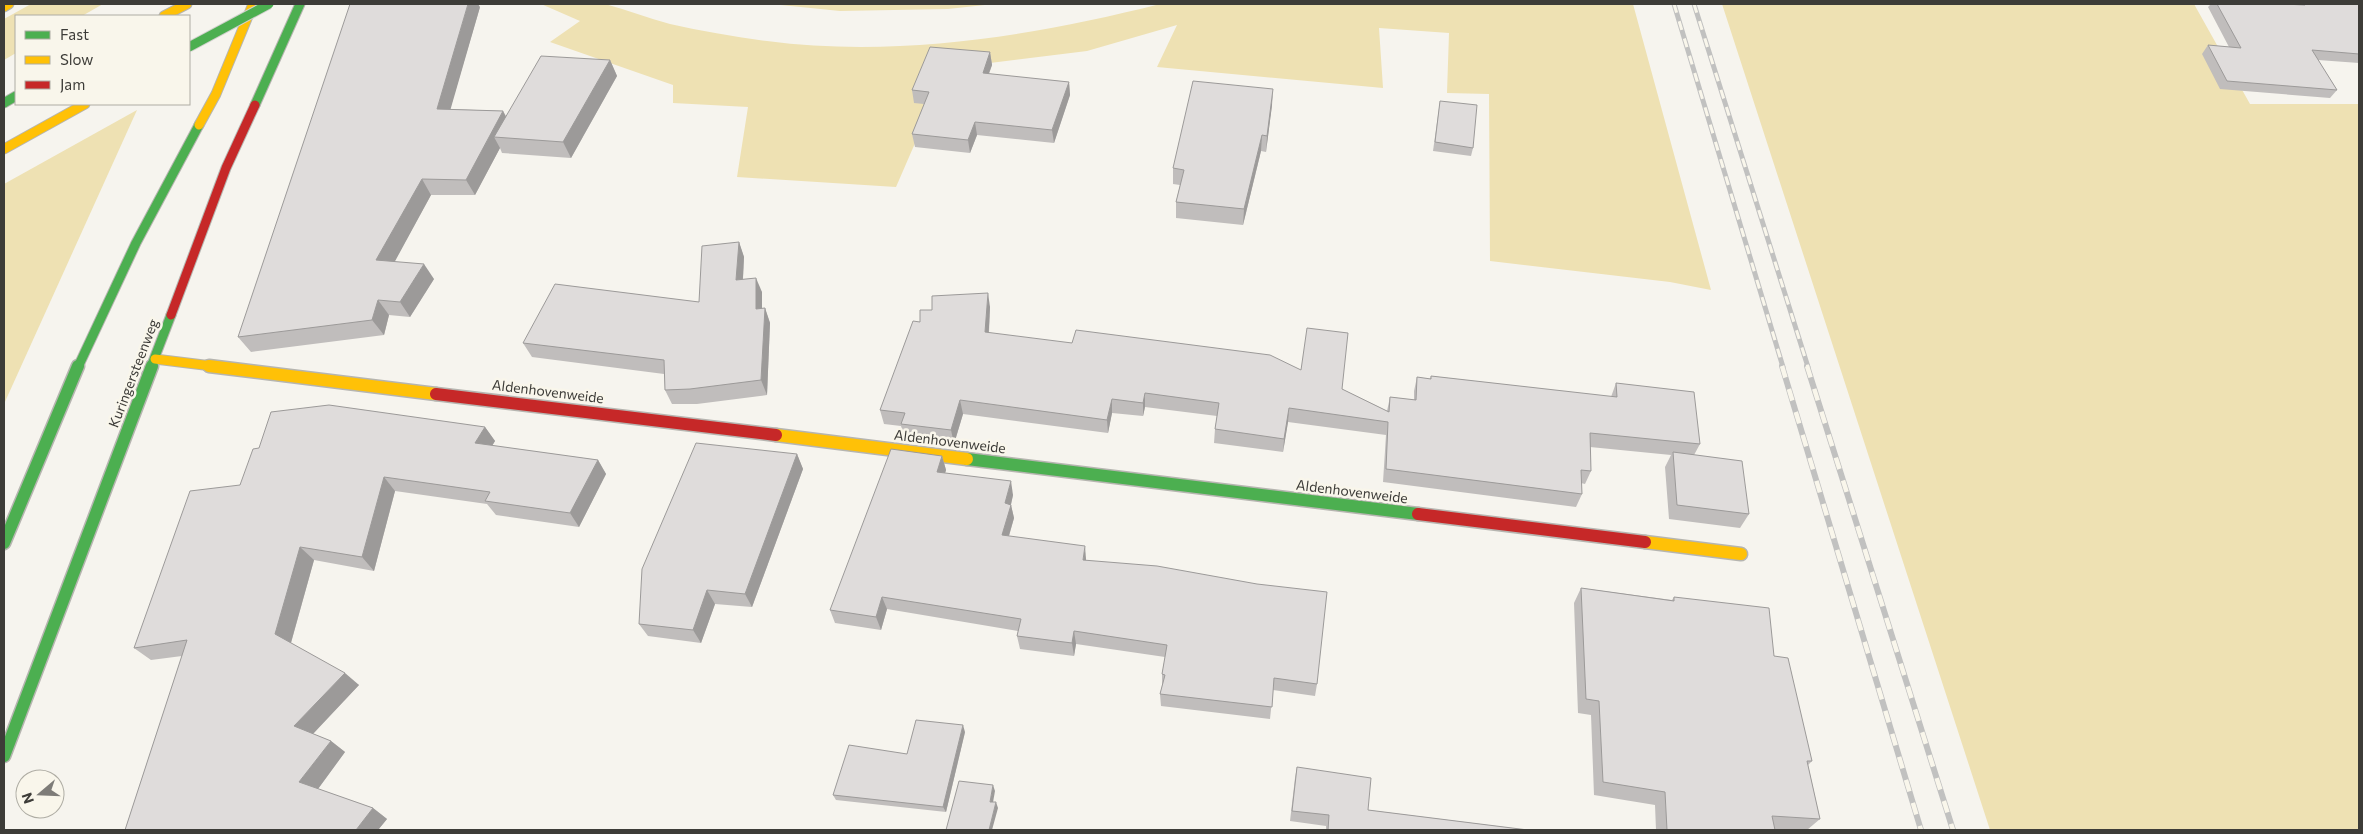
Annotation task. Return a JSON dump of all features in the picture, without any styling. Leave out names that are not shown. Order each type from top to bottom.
[{"type":"main road","points":[[4,7],[9,4]]},
{"type":"main road","points":[[166,15],[187,4]]},
{"type":"main road","points":[[4,543],[82,357],[136,243],[216,94],[253,4]]},
{"type":"main road","points":[[190,47],[269,4]]},
{"type":"main road","name":"Kuringersteenweg","points":[[4,756],[226,168],[300,4]]},
{"type":"main road","points":[[4,103],[15,97]]},
{"type":"main road","points":[[4,149],[82,105]]},
{"type":"main road","name":"Aldenhovenweide","points":[[155,359],[1741,554]]},
{"type":"shaded area","points":[[598,3],[670,24],[730,36],[816,46],[865,47],[965,41],[1014,34],[1064,26],[1160,4],[1633,4],[1711,290],[1670,282],[1490,261],[1489,94],[1447,93],[1449,33],[1379,28],[1383,88],[1157,67],[1177,25],[1087,51],[966,66],[949,65],[896,187],[737,177],[748,107],[673,103],[673,85],[550,42],[580,21],[541,4]]},
{"type":"shaded area","points":[[31,4],[103,4],[84,15],[15,15],[15,54],[4,60],[4,19]]},
{"type":"shaded area","points":[[771,4],[994,4],[948,9],[840,11]]},
{"type":"shaded area","points":[[1722,4],[2194,4],[2250,104],[2359,104],[2359,830],[1990,830]]},
{"type":"shaded area","points":[[137,110],[4,404],[4,184]]},
{"type":"building","points":[[350,4],[468,4],[437,109],[503,111],[466,180],[422,179],[376,260],[424,264],[400,302],[378,300],[372,320],[238,337]]},
{"type":"building","points":[[2217,4],[2359,4],[2359,54],[2312,50],[2337,90],[2227,81],[2208,45],[2241,48]]},
{"type":"building","points":[[930,47],[990,52],[983,73],[1069,82],[1052,130],[975,122],[968,140],[912,134],[929,92],[912,90]]},
{"type":"building","points":[[541,56],[610,60],[563,142],[494,137]]},
{"type":"building","points":[[1193,81],[1273,89],[1267,136],[1262,135],[1244,209],[1176,202],[1184,170],[1173,168]]},
{"type":"building","points":[[1440,101],[1477,105],[1473,148],[1435,142]]},
{"type":"building","points":[[739,242],[736,280],[756,278],[756,309],[765,308],[761,380],[690,389],[665,390],[664,360],[523,343],[555,284],[699,302],[702,246]]},
{"type":"building","points":[[988,293],[985,332],[1072,343],[1076,330],[1270,355],[1301,370],[1307,328],[1348,333],[1342,389],[1389,412],[1390,397],[1416,400],[1417,377],[1431,379],[1431,376],[1617,397],[1616,383],[1694,392],[1700,444],[1590,433],[1591,471],[1581,470],[1582,494],[1386,469],[1388,422],[1289,408],[1284,439],[1215,429],[1219,403],[1145,393],[1143,403],[1112,399],[1107,420],[960,400],[951,430],[901,424],[905,413],[880,410],[913,321],[920,322],[920,310],[932,310],[932,296]]},
{"type":"building","points":[[329,405],[485,427],[475,443],[598,460],[570,513],[485,501],[490,492],[384,477],[362,557],[300,547],[275,634],[345,673],[294,726],[331,741],[299,782],[373,808],[356,830],[125,830],[187,640],[134,648],[190,491],[240,485],[253,449],[259,448],[271,412]]},
{"type":"building","points":[[696,443],[797,454],[745,594],[707,590],[693,630],[639,624],[642,569]]},
{"type":"building","points":[[891,449],[942,456],[937,472],[1011,481],[1005,503],[1011,505],[1002,535],[1085,546],[1083,560],[1157,566],[1257,584],[1327,592],[1317,684],[1274,678],[1272,707],[1160,694],[1165,675],[1162,674],[1167,645],[1074,631],[1072,643],[1017,636],[1021,619],[882,597],[876,617],[830,610]]},
{"type":"building","points":[[1673,452],[1742,461],[1749,514],[1677,505]]},
{"type":"building","points":[[1581,588],[1674,601],[1674,597],[1769,608],[1774,656],[1788,658],[1812,761],[1807,761],[1820,819],[1772,816],[1775,830],[1667,830],[1665,792],[1603,782],[1599,701],[1586,699]]},
{"type":"building","points":[[916,720],[963,725],[943,807],[833,795],[849,745],[907,754]]},
{"type":"building","points":[[1297,767],[1371,778],[1368,810],[1528,830],[1328,830],[1329,815],[1292,811]]},
{"type":"building","points":[[959,781],[993,785],[990,802],[996,802],[989,830],[946,830]]},
{"type":"railway","points":[[1674,4],[1783,367]]},
{"type":"railway","points":[[1694,4],[1808,367]]},
{"type":"railway","points":[[1782,366],[1921,830]]},
{"type":"railway","points":[[1807,366],[1953,830]]},
{"type":"traffic: fast","points":[[190,46],[269,4]]},
{"type":"traffic: fast","points":[[255,105],[300,4]]},
{"type":"traffic: fast","points":[[4,103],[15,97]]},
{"type":"traffic: fast","points":[[4,543],[82,357],[136,243],[199,125]]},
{"type":"traffic: fast","points":[[4,756],[171,315]]},
{"type":"traffic: fast","points":[[967,459],[1418,514]]},
{"type":"traffic: slow","points":[[4,7],[9,4]]},
{"type":"traffic: slow","points":[[166,15],[187,4]]},
{"type":"traffic: slow","points":[[199,125],[216,94],[253,4]]},
{"type":"traffic: slow","points":[[4,149],[83,105]]},
{"type":"traffic: slow","points":[[155,359],[436,394]]},
{"type":"traffic: slow","points":[[776,435],[967,459]]},
{"type":"traffic: slow","points":[[1645,542],[1741,554]]},
{"type":"traffic: jam","points":[[171,315],[226,168],[255,105]]},
{"type":"traffic: jam","points":[[436,394],[776,435]]},
{"type":"traffic: jam","points":[[1418,514],[1645,542]]}]
